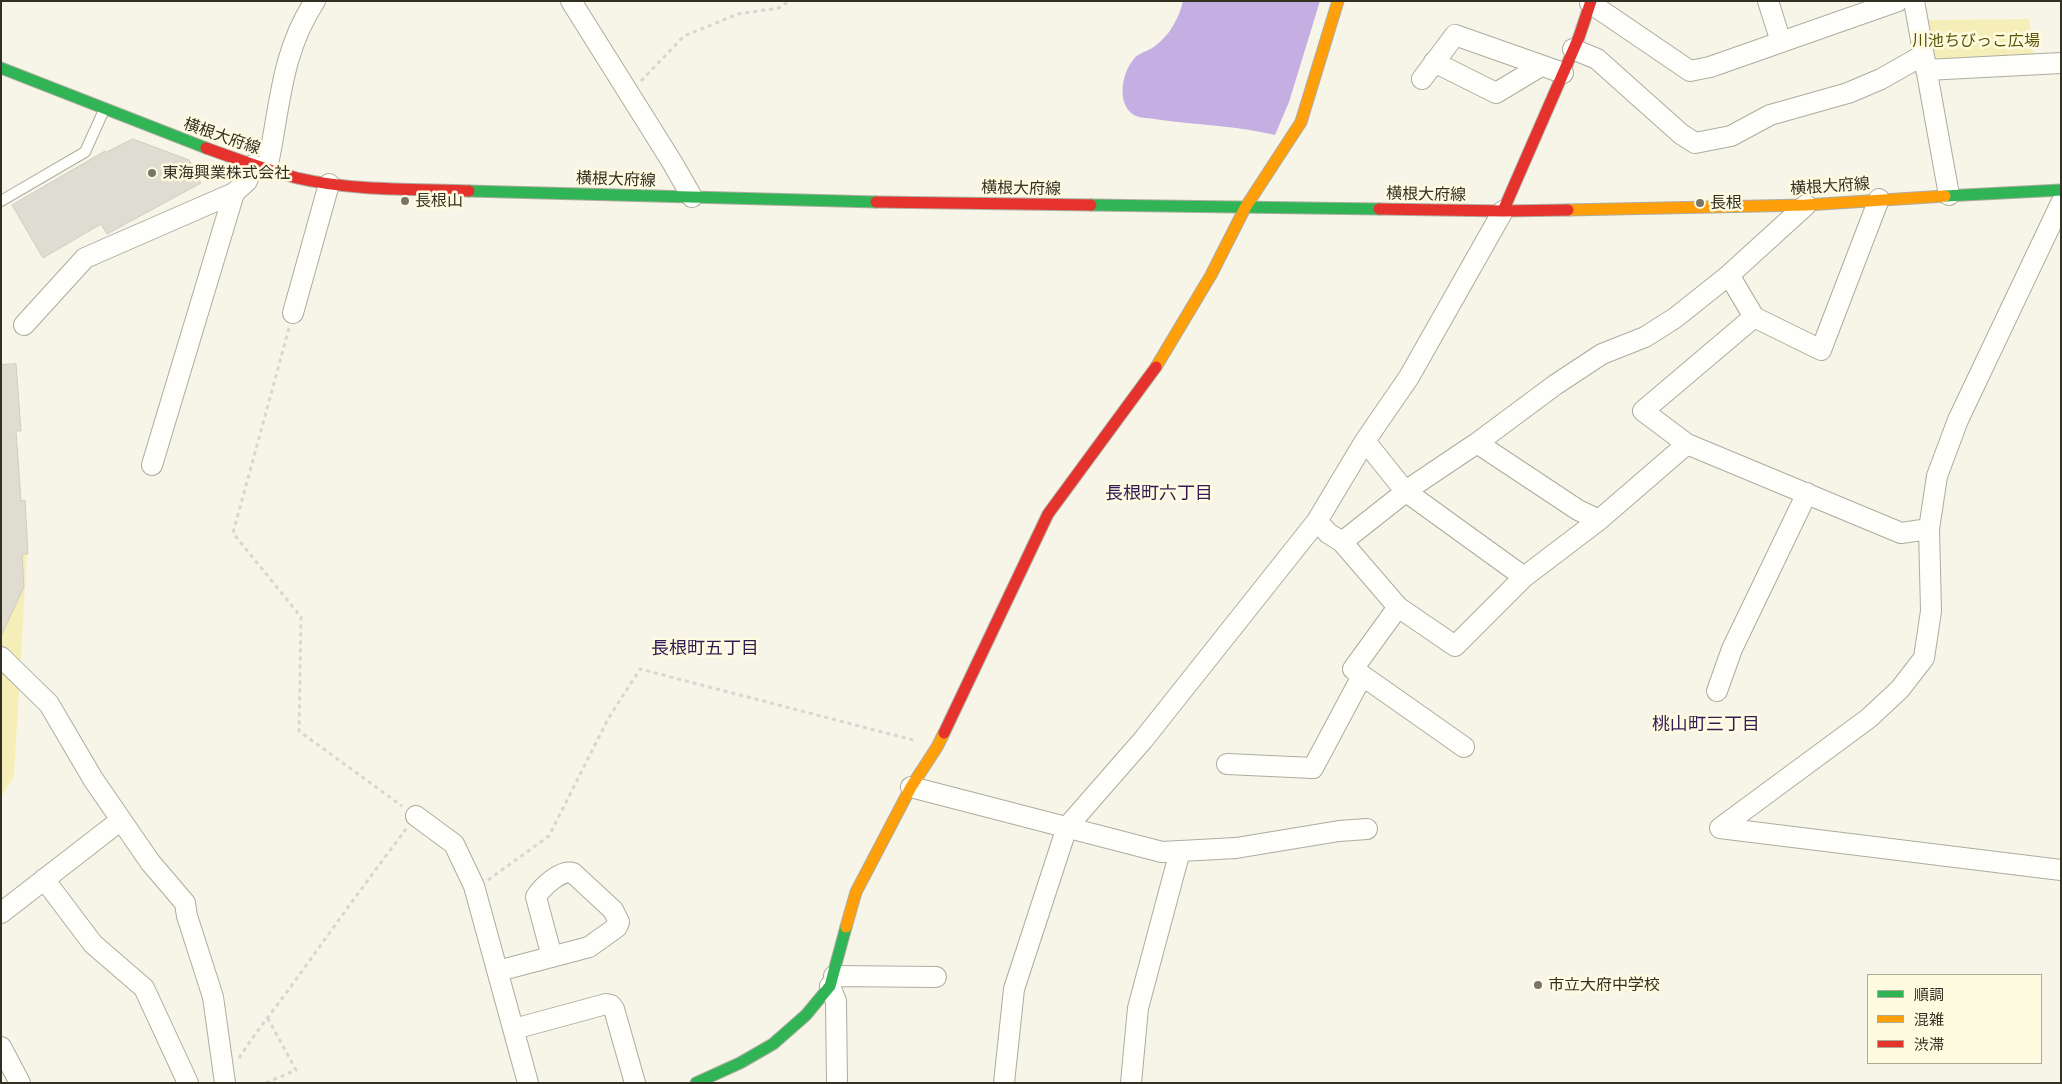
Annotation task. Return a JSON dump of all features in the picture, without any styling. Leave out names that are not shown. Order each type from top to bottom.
[{"type":"main road","points":[[696,1083],[740,1063],[773,1044],[806,1015],[832,981],[856,892],[911,787],[937,747],[1048,514],[1148,379],[1211,275],[1245,208],[1301,122],[1338,1]]},
{"type":"main road","points":[[1503,211],[1573,49],[1590,2]]},
{"type":"main road","name":"横根大府線","points":[[1,68],[104,110],[260,167],[328,184],[366,188],[776,201],[1503,211],[1806,205],[1879,199],[2061,190]]},
{"type":"street","points":[[24,325],[85,258],[234,193],[248,181],[260,167],[273,142],[282,81],[295,38],[315,1]]},
{"type":"street","points":[[571,1],[672,162],[692,198]]},
{"type":"street","points":[[1768,1],[1781,42]]},
{"type":"street","points":[[1590,2],[1690,72],[1710,67],[1898,1]]},
{"type":"street","points":[[1914,1],[1949,195]]},
{"type":"street","points":[[1422,79],[1455,35],[1563,73]]},
{"type":"street","points":[[1573,49],[1597,59],[1681,134],[1695,143],[1731,136],[1770,115],[1848,93],[1881,79],[1918,58],[1925,64],[2061,63]]},
{"type":"street","points":[[1434,62],[1496,92],[1541,66]]},
{"type":"street","points":[[293,313],[328,184]]},
{"type":"street","points":[[152,465],[234,193]]},
{"type":"street","points":[[1729,275],[1754,317],[1821,350],[1879,199]]},
{"type":"street","points":[[2061,203],[1958,420],[1936,476],[1929,529],[1931,610],[1924,658],[1900,690],[1869,718],[1720,828],[2061,870]]},
{"type":"street","points":[[1342,542],[1405,491],[1477,443],[1555,385],[1602,354],[1645,337],[1675,318],[1729,275],[1806,205]]},
{"type":"street","points":[[1004,1083],[1014,989],[1068,827],[1143,740],[1317,521],[1365,441],[1409,377],[1503,211]]},
{"type":"street","points":[[1754,317],[1643,411],[1687,444],[1901,533],[1929,529]]},
{"type":"street","points":[[1365,441],[1405,491],[1524,577]]},
{"type":"street","points":[[1477,443],[1578,510],[1598,520]]},
{"type":"street","points":[[1317,521],[1342,542],[1398,607],[1456,646],[1524,577],[1598,520],[1687,444]]},
{"type":"street","points":[[1717,691],[1732,649],[1807,493]]},
{"type":"street","points":[[1398,607],[1353,669],[1464,747]]},
{"type":"street","points":[[1,657],[49,704],[93,779],[150,862],[185,902],[187,916],[213,997],[224,1078]]},
{"type":"street","points":[[1227,764],[1313,768],[1362,676]]},
{"type":"street","points":[[911,787],[1162,852],[1236,848],[1339,831],[1367,830]]},
{"type":"street","points":[[416,816],[454,844],[474,886],[528,1083]]},
{"type":"street","points":[[1,914],[44,878],[122,820]]},
{"type":"street","points":[[1131,1083],[1138,1008],[1180,851]]},
{"type":"street","points":[[498,971],[552,957],[589,947],[617,927],[619,922],[618,916],[613,910],[572,873],[568,872],[562,873],[536,897],[552,957]]},
{"type":"street","points":[[44,878],[93,944],[144,988],[188,1083]]},
{"type":"street","points":[[837,1083],[836,1001],[832,981],[936,976]]},
{"type":"street","points":[[514,1030],[611,1004],[635,1083]]},
{"type":"street","points":[[1,1047],[20,1083]]},
{"type":"lane","points":[[1,202],[85,152],[104,110]]},
{"type":"path","points":[[628,92],[684,36],[738,14],[779,8],[789,1]]},
{"type":"path","points":[[224,1078],[416,816],[299,731],[300,617],[233,533],[293,313]]},
{"type":"path","points":[[474,886],[484,883],[549,836],[608,719],[640,669],[937,747]]},
{"type":"path","points":[[266,1083],[296,1070],[267,1017]]},
{"type":"green space","name":"川池ちびっこ広場","points":[[2029,19],[2034,59],[1933,65],[1923,20]]},
{"type":"green space","points":[[1,529],[27,553],[14,776],[1,797]]},
{"type":"shaded area","points":[[1183,1],[1320,1],[1289,102],[1275,135],[1144,118],[1134,115],[1128,110],[1123,96],[1123,88],[1129,66],[1135,57],[1152,48],[1165,37],[1179,14]]},
{"type":"building","points":[[133,139],[189,160],[201,183],[107,234],[101,224],[43,258],[12,205],[105,151]]},
{"type":"building","points":[[16,364],[21,431],[16,431],[21,501],[25,500],[28,554],[22,554],[24,587],[1,636],[1,365]]},
{"type":"traffic: fast","points":[[1,68],[206,148]]},
{"type":"traffic: fast","points":[[1945,196],[2061,190]]},
{"type":"traffic: fast","points":[[469,191],[876,202]]},
{"type":"traffic: fast","points":[[1091,205],[1379,209]]},
{"type":"traffic: fast","points":[[696,1083],[740,1063],[773,1044],[806,1015],[830,986],[846,927]]},
{"type":"traffic: slow","points":[[1156,367],[1211,275],[1245,208],[1301,122],[1338,1]]},
{"type":"traffic: slow","points":[[1568,210],[1806,205],[1945,196]]},
{"type":"traffic: slow","points":[[846,927],[856,892],[911,787],[944,733]]},
{"type":"traffic: jam","points":[[1503,211],[1579,37],[1591,1]]},
{"type":"traffic: jam","points":[[206,148],[297,178],[318,182],[383,189],[469,191]]},
{"type":"traffic: jam","points":[[876,202],[1091,205]]},
{"type":"traffic: jam","points":[[1379,209],[1568,210]]},
{"type":"traffic: jam","points":[[944,733],[1048,514],[1156,367]]},
{"type":"place","name":"東海興業株式会社","points":[[152,173]]},
{"type":"place","name":"長根山","points":[[405,201]]},
{"type":"place","name":"長根","points":[[1700,203]]},
{"type":"place","name":"市立大府中学校","points":[[1538,985]]},
{"type":"district","name":"長根町六丁目","points":[[1159,493]]},
{"type":"district","name":"長根町五丁目","points":[[705,648]]},
{"type":"district","name":"桃山町三丁目","points":[[1706,724]]}]
